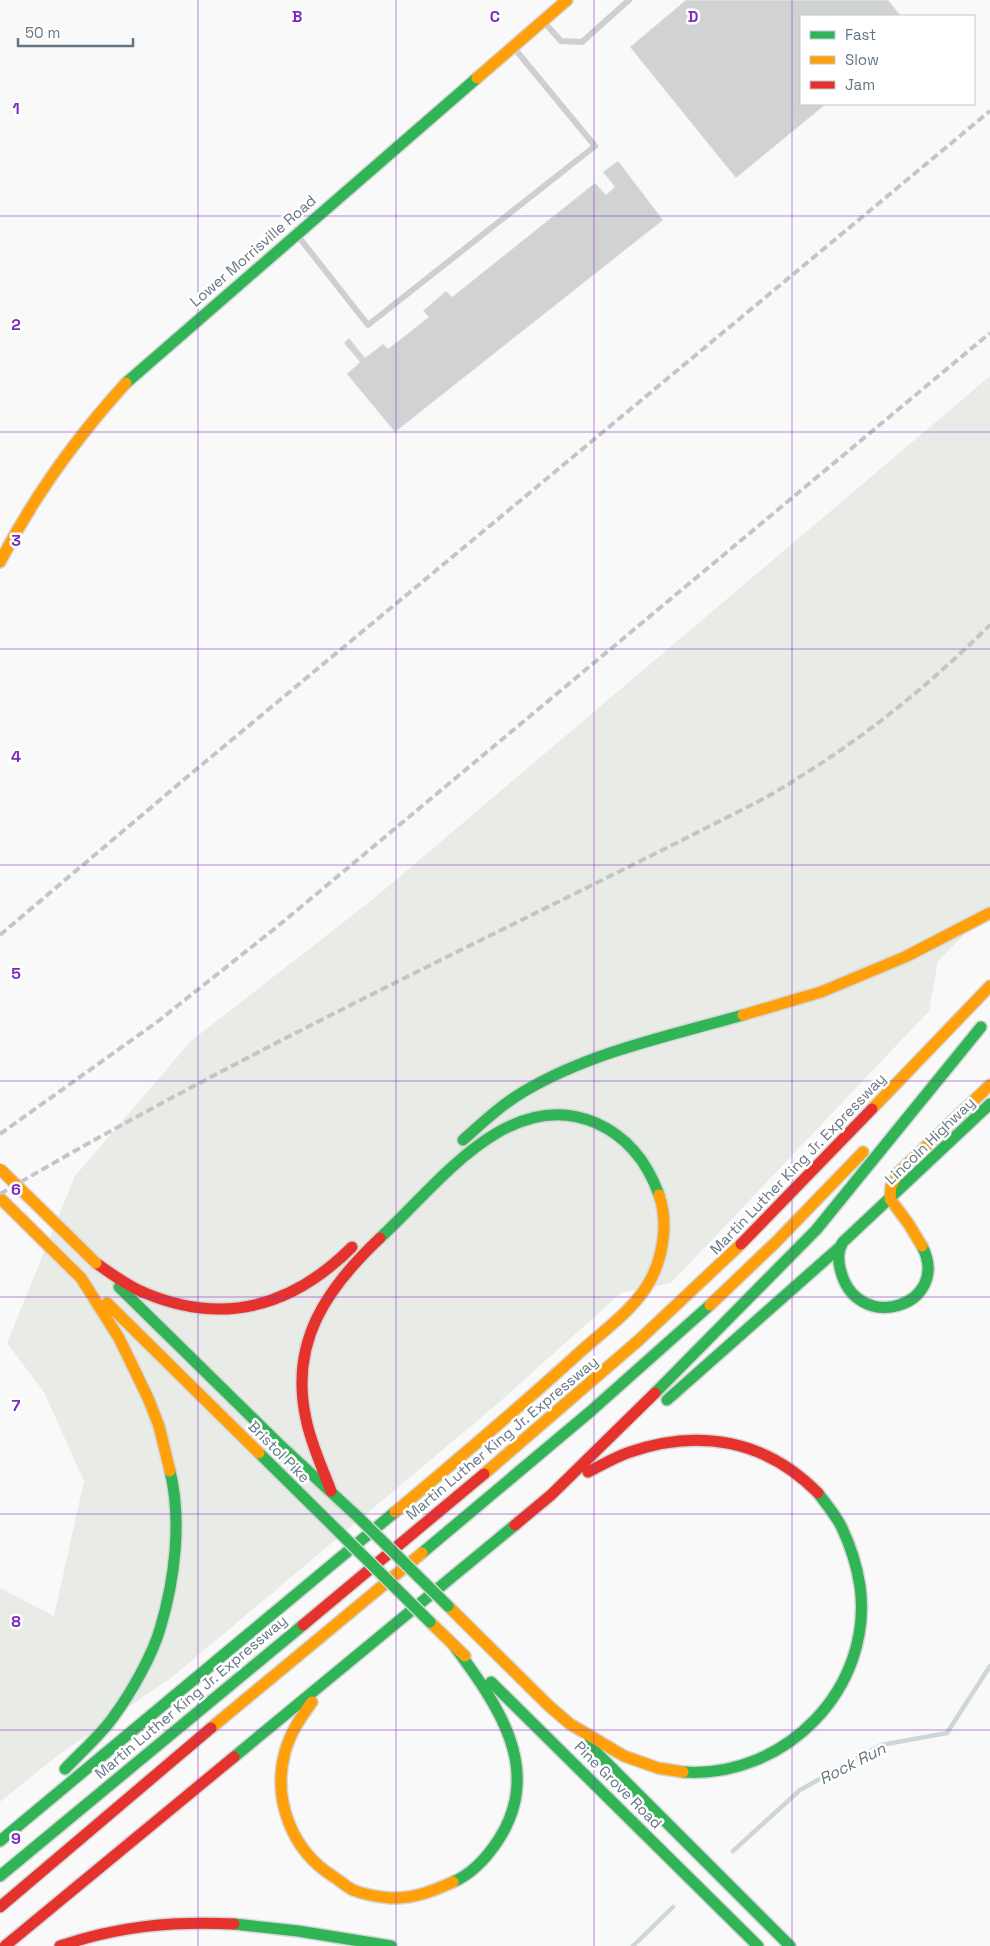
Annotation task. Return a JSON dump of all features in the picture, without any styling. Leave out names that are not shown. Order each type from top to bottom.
[{"type":"main road","name":"Lower Morrisville Road","points":[[0,562],[18,526],[51,475],[116,394],[149,361],[567,0]]},
{"type":"main road","points":[[458,1145],[483,1122],[522,1093],[565,1070],[614,1052],[821,992],[905,957],[990,913]]},
{"type":"main road","name":"Martin Luther King Jr. Expressway","points":[[0,1876],[513,1450],[639,1340],[760,1226],[990,986]]},
{"type":"main road","points":[[0,1907],[87,1832],[598,1405],[717,1299],[776,1242],[990,1018]]},
{"type":"main road","points":[[6,1946],[551,1495],[605,1444],[816,1230],[981,1028]]},
{"type":"main road","name":"Lincoln Highway","points":[[890,1199],[891,1186],[899,1172],[990,1085]]},
{"type":"main road","name":"Lincoln Highway","points":[[662,1404],[841,1246],[989,1107]]},
{"type":"main road","points":[[0,1841],[434,1480],[557,1373],[634,1302],[651,1278],[657,1265],[662,1251],[664,1222],[653,1180],[638,1155],[629,1145],[593,1122],[566,1116],[540,1116],[504,1127],[474,1148],[342,1276],[322,1306],[313,1324],[304,1355],[301,1383],[305,1422],[331,1491]]},
{"type":"main road","points":[[430,1173],[444,1159]]},
{"type":"main road","points":[[0,1169],[280,1445],[358,1517],[563,1719],[626,1756],[663,1769],[701,1773],[738,1766],[772,1753],[800,1735],[824,1710],[836,1694],[847,1676],[859,1640],[862,1599],[860,1581],[849,1542],[841,1526],[821,1496],[793,1470],[759,1451],[740,1444],[699,1438],[658,1443],[620,1454],[551,1495]]},
{"type":"main road","points":[[0,1198],[81,1278],[119,1338],[148,1398],[159,1426],[169,1466],[176,1528],[172,1578],[160,1630],[127,1697],[93,1742],[0,1834]]},
{"type":"main road","points":[[841,1246],[840,1271],[844,1282],[857,1299],[875,1308],[886,1308],[897,1307],[914,1298],[926,1281],[929,1271],[928,1259],[918,1237],[890,1199]]},
{"type":"main road","points":[[96,1264],[123,1282],[165,1300],[203,1308],[238,1308],[274,1300],[304,1286],[330,1267],[359,1241]]},
{"type":"main road","name":"Bristol Pike","points":[[81,1278],[455,1647]]},
{"type":"main road","points":[[605,1444],[646,1417]]},
{"type":"main road","points":[[332,1677],[294,1726],[283,1755],[280,1784],[285,1813],[290,1827],[305,1853],[315,1864],[327,1875],[356,1891],[371,1896],[393,1898],[432,1893],[470,1873],[491,1853],[510,1825],[517,1796],[518,1763],[508,1728],[488,1692],[455,1647]]},
{"type":"main road","name":"Pine Grove Road","points":[[455,1647],[758,1946]]},
{"type":"main road","name":"Pine Grove Road","points":[[563,1719],[790,1946]]},
{"type":"main road","points":[[60,1946],[92,1936],[141,1926],[193,1923],[248,1926],[391,1946]]},
{"type":"lane","points":[[543,21],[561,41],[582,42],[629,0]]},
{"type":"lane","points":[[296,234],[368,326],[595,146],[513,47]]},
{"type":"shaded area","points":[[990,376],[990,909],[938,961],[929,1011],[671,1283],[621,1293],[496,1405],[172,1677],[57,1756],[0,1802],[0,1588],[54,1616],[84,1481],[44,1392],[7,1343],[75,1176],[191,1041],[372,900]]},
{"type":"building","points":[[686,0],[888,0],[900,15],[800,15],[800,105],[825,105],[736,178],[630,47]]},
{"type":"building","points":[[618,161],[663,220],[395,432],[347,374],[360,362],[344,343],[349,338],[365,358],[383,344],[388,349],[429,317],[423,311],[446,291],[452,297],[595,183],[606,195],[615,187],[603,172]]},
{"type":"waterway","name":"Rock Run","points":[[733,1851],[800,1790],[881,1745],[947,1733],[990,1666]]},
{"type":"waterway","name":"Rock Run","points":[[633,1946],[673,1907]]},
{"type":"railway","points":[[0,935],[193,772],[990,111]]},
{"type":"railway","points":[[0,1134],[157,1022],[278,926],[990,333]]},
{"type":"railway","points":[[0,1194],[94,1140],[284,1039],[765,798],[826,760],[883,719],[937,675],[990,625]]},
{"type":"traffic: fast","points":[[126,383],[477,78]]},
{"type":"traffic: fast","points":[[463,1140],[492,1114],[515,1097],[575,1066],[630,1046],[743,1015]]},
{"type":"traffic: fast","points":[[655,1393],[816,1230],[981,1027]]},
{"type":"traffic: fast","points":[[922,1246],[928,1267],[924,1284],[914,1298],[898,1305],[881,1307],[864,1302],[849,1289],[840,1268],[839,1255],[843,1242],[990,1104]]},
{"type":"traffic: fast","points":[[380,1238],[450,1169],[476,1147],[504,1129],[533,1118],[564,1115],[596,1123],[607,1129],[627,1144],[643,1162],[659,1195]]},
{"type":"traffic: fast","points":[[667,1400],[841,1246]]},
{"type":"traffic: fast","points":[[119,1287],[280,1445],[358,1517]]},
{"type":"traffic: fast","points":[[422,1553],[591,1411],[710,1305]]},
{"type":"traffic: fast","points":[[259,1453],[340,1533]]},
{"type":"traffic: fast","points":[[65,1769],[103,1730],[121,1707],[152,1651],[160,1629],[170,1590],[175,1550],[176,1510],[170,1471]]},
{"type":"traffic: fast","points":[[683,1772],[720,1770],[756,1760],[788,1743],[815,1720],[837,1692],[853,1659],[861,1624],[860,1586],[857,1571],[842,1528],[818,1493]]},
{"type":"traffic: fast","points":[[0,1841],[395,1512]]},
{"type":"traffic: fast","points":[[358,1517],[448,1606]]},
{"type":"traffic: fast","points":[[234,1757],[515,1525]]},
{"type":"traffic: fast","points":[[340,1533],[430,1622]]},
{"type":"traffic: fast","points":[[0,1876],[303,1625]]},
{"type":"traffic: fast","points":[[453,1882],[460,1879],[479,1864],[499,1839],[512,1813],[517,1787],[516,1763],[510,1738],[486,1691],[455,1647]]},
{"type":"traffic: fast","points":[[491,1682],[758,1946]]},
{"type":"traffic: fast","points":[[588,1744],[790,1946]]},
{"type":"traffic: fast","points":[[234,1924],[298,1931],[391,1946]]},
{"type":"traffic: slow","points":[[477,78],[567,0]]},
{"type":"traffic: slow","points":[[0,562],[27,514],[57,468],[126,383]]},
{"type":"traffic: slow","points":[[743,1015],[821,992],[905,957],[990,913]]},
{"type":"traffic: slow","points":[[872,1109],[990,986]]},
{"type":"traffic: slow","points":[[922,1246],[890,1199],[891,1186],[899,1172],[990,1085]]},
{"type":"traffic: slow","points":[[710,1305],[776,1242],[863,1152]]},
{"type":"traffic: slow","points":[[0,1169],[96,1263]]},
{"type":"traffic: slow","points":[[395,1512],[534,1394],[638,1299],[652,1277],[662,1247],[664,1226],[659,1195]]},
{"type":"traffic: slow","points":[[0,1198],[81,1278],[119,1338],[148,1398],[159,1426],[170,1471]]},
{"type":"traffic: slow","points":[[484,1474],[639,1340],[741,1244]]},
{"type":"traffic: slow","points":[[107,1303],[259,1453]]},
{"type":"traffic: slow","points":[[211,1728],[422,1553]]},
{"type":"traffic: slow","points":[[448,1606],[549,1706],[570,1724],[624,1756],[658,1768],[683,1772]]},
{"type":"traffic: slow","points":[[430,1622],[465,1656]]},
{"type":"traffic: slow","points":[[312,1702],[290,1738],[285,1752],[281,1788],[289,1823],[307,1853],[319,1866],[348,1887],[372,1895],[390,1898],[415,1896],[453,1882]]},
{"type":"traffic: jam","points":[[741,1244],[872,1109]]},
{"type":"traffic: jam","points":[[331,1491],[308,1428],[302,1391],[303,1365],[308,1341],[317,1318],[329,1297],[361,1257],[380,1238]]},
{"type":"traffic: jam","points":[[96,1263],[138,1290],[174,1303],[202,1308],[230,1309],[256,1304],[281,1296],[306,1284],[352,1247]]},
{"type":"traffic: jam","points":[[515,1525],[551,1495],[655,1393]]},
{"type":"traffic: jam","points":[[588,1472],[624,1454],[656,1445],[706,1440],[754,1450],[798,1475],[818,1493]]},
{"type":"traffic: jam","points":[[303,1625],[484,1474]]},
{"type":"traffic: jam","points":[[0,1907],[211,1728]]},
{"type":"traffic: jam","points":[[5,1946],[234,1757]]},
{"type":"traffic: jam","points":[[60,1946],[103,1934],[146,1926],[189,1923],[234,1924]]}]
